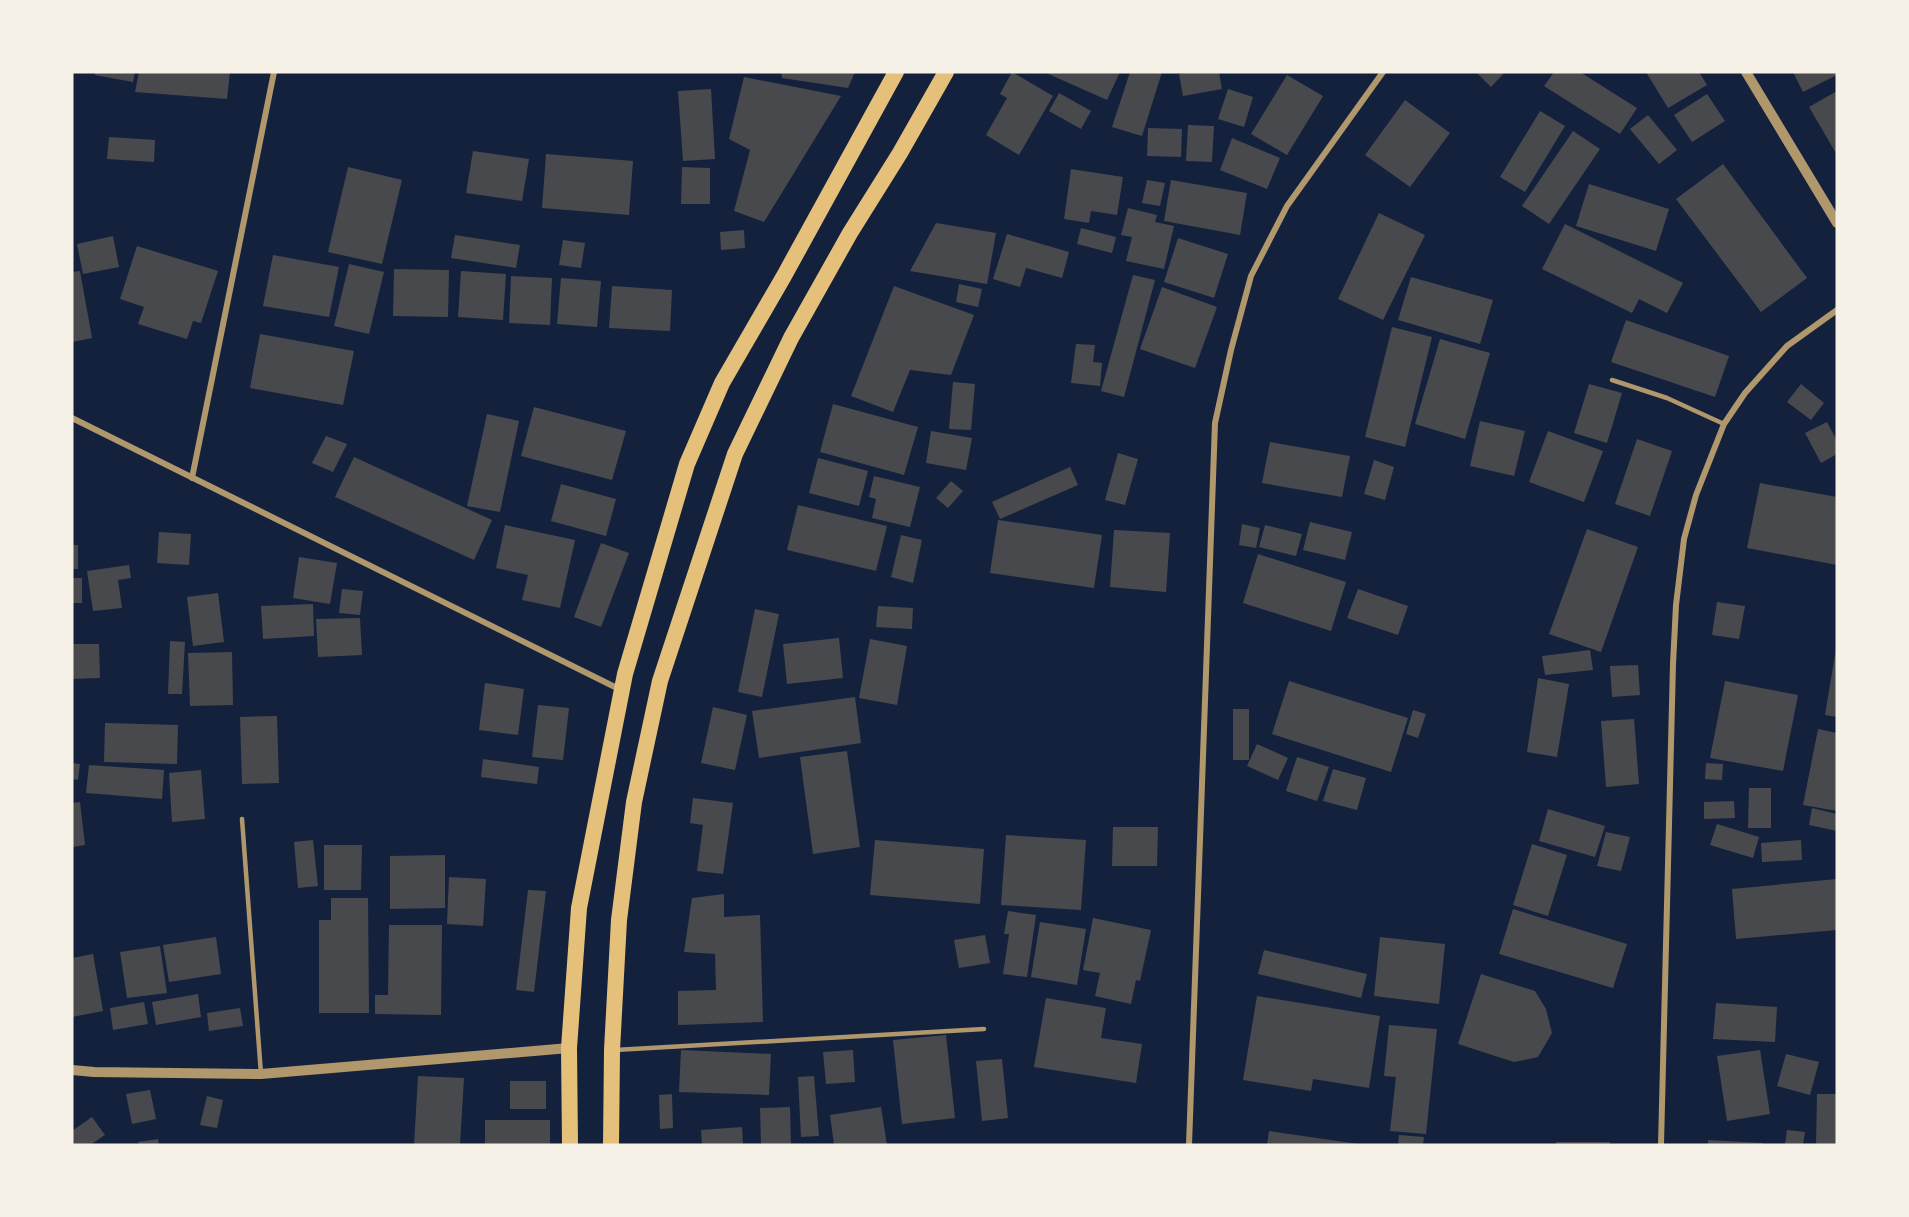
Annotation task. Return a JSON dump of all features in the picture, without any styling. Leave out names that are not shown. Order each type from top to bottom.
[{"type":"highway","points":[[570,1145],[569,1048],[579,908],[622,691],[687,464],[722,383],[784,276],[896,72]]},
{"type":"highway","points":[[611,1145],[612,1050],[619,920],[634,802],[660,681],[735,454],[791,339],[850,233],[900,153],[946,72]]},
{"type":"street","points":[[192,478],[274,72]]},
{"type":"street","points":[[1189,1145],[1215,423],[1231,350],[1251,276],[1287,206],[1382,72]]},
{"type":"street","points":[[1746,72],[1837,223]]},
{"type":"street","points":[[1661,1145],[1673,664],[1676,605],[1684,538],[1696,495],[1724,424],[1744,393],[1787,346],[1837,310]]},
{"type":"street","points":[[72,418],[622,691]]},
{"type":"street","points":[[72,1070],[261,1074],[569,1048]]},
{"type":"lane","points":[[1612,380],[1667,398],[1724,424]]},
{"type":"lane","points":[[242,819],[261,1074]]},
{"type":"lane","points":[[612,1050],[984,1029]]},
{"type":"building","points":[[95,72],[135,72],[133,82],[95,75]]},
{"type":"building","points":[[139,72],[230,72],[227,99],[135,92]]},
{"type":"building","points":[[781,72],[855,72],[848,88],[782,78]]},
{"type":"building","points":[[1012,72],[1053,96],[1019,155],[986,135],[1007,98],[1000,94]]},
{"type":"building","points":[[1044,72],[1120,72],[1107,100]]},
{"type":"building","points":[[1130,72],[1162,72],[1142,136],[1112,127]]},
{"type":"building","points":[[1219,72],[1222,89],[1183,96],[1179,74]]},
{"type":"building","points":[[1476,72],[1505,72],[1491,87]]},
{"type":"building","points":[[1554,72],[1580,72],[1637,108],[1620,134],[1544,86]]},
{"type":"building","points":[[1646,72],[1699,72],[1707,85],[1668,108]]},
{"type":"building","points":[[1793,72],[1837,72],[1837,75],[1803,92]]},
{"type":"building","points":[[1287,75],[1323,96],[1287,155],[1251,134]]},
{"type":"building","points":[[744,77],[841,96],[764,222],[734,211],[750,150],[729,139]]},
{"type":"building","points":[[711,89],[715,159],[683,161],[678,91]]},
{"type":"building","points":[[1228,89],[1253,97],[1244,127],[1218,119]]},
{"type":"building","points":[[1837,91],[1837,155],[1809,107]]},
{"type":"building","points":[[1059,93],[1091,111],[1081,129],[1049,111]]},
{"type":"building","points":[[1707,94],[1725,121],[1692,142],[1674,115]]},
{"type":"building","points":[[1405,100],[1450,133],[1410,187],[1365,155]]},
{"type":"building","points":[[1540,111],[1565,126],[1525,192],[1500,177]]},
{"type":"building","points":[[1648,115],[1677,150],[1659,164],[1630,129]]},
{"type":"building","points":[[1188,125],[1214,126],[1212,162],[1186,161]]},
{"type":"building","points":[[1148,128],[1182,129],[1181,157],[1147,156]]},
{"type":"building","points":[[1573,131],[1600,149],[1549,224],[1522,206]]},
{"type":"building","points":[[109,137],[155,140],[154,162],[107,159]]},
{"type":"building","points":[[1232,138],[1280,158],[1267,189],[1220,170]]},
{"type":"building","points":[[473,151],[529,159],[522,201],[466,193]]},
{"type":"building","points":[[546,154],[633,161],[629,215],[542,208]]},
{"type":"building","points":[[1723,164],[1807,278],[1761,312],[1676,199]]},
{"type":"building","points":[[348,167],[402,180],[382,264],[328,252]]},
{"type":"building","points":[[682,167],[710,168],[710,204],[681,204]]},
{"type":"building","points":[[1071,169],[1123,177],[1117,215],[1091,211],[1089,223],[1064,219]]},
{"type":"building","points":[[1147,180],[1165,183],[1160,206],[1142,203]]},
{"type":"building","points":[[1171,180],[1247,193],[1240,235],[1164,221]]},
{"type":"building","points":[[1589,184],[1669,209],[1656,251],[1576,226]]},
{"type":"building","points":[[1128,208],[1157,215],[1155,222],[1174,226],[1164,269],[1126,261],[1132,237],[1121,235]]},
{"type":"building","points":[[1379,213],[1425,235],[1383,320],[1338,299]]},
{"type":"building","points":[[936,223],[996,233],[987,284],[910,271]]},
{"type":"building","points":[[1565,224],[1683,283],[1667,313],[1639,299],[1632,313],[1542,269]]},
{"type":"building","points":[[1081,228],[1116,237],[1112,253],[1077,244]]},
{"type":"building","points":[[744,230],[745,248],[721,250],[720,232]]},
{"type":"building","points":[[1007,234],[1069,252],[1062,278],[1026,268],[1020,287],[993,279]]},
{"type":"building","points":[[455,235],[520,245],[516,268],[451,258]]},
{"type":"building","points":[[113,236],[119,267],[83,274],[77,244]]},
{"type":"building","points":[[1178,238],[1228,254],[1214,298],[1164,282]]},
{"type":"building","points":[[563,240],[585,243],[581,268],[559,265]]},
{"type":"building","points":[[137,246],[218,271],[201,323],[193,321],[187,339],[138,324],[144,307],[120,299]]},
{"type":"building","points":[[273,255],[339,267],[329,317],[263,306]]},
{"type":"building","points":[[349,264],[384,272],[369,334],[334,326]]},
{"type":"building","points":[[394,269],[449,270],[448,317],[393,316]]},
{"type":"building","points":[[80,271],[92,338],[72,342],[72,272]]},
{"type":"building","points":[[461,271],[506,274],[503,320],[458,317]]},
{"type":"building","points":[[1133,275],[1155,280],[1124,397],[1101,391]]},
{"type":"building","points":[[511,276],[552,278],[550,325],[509,323]]},
{"type":"building","points":[[1411,277],[1493,300],[1480,344],[1398,320]]},
{"type":"building","points":[[561,278],[601,281],[597,327],[557,324]]},
{"type":"building","points":[[959,284],[982,289],[978,307],[956,302]]},
{"type":"building","points":[[612,286],[672,290],[670,331],[609,328]]},
{"type":"building","points":[[894,286],[974,315],[951,375],[910,370],[893,412],[851,396]]},
{"type":"building","points":[[1162,287],[1217,307],[1195,368],[1140,349]]},
{"type":"building","points":[[1626,320],[1729,356],[1715,397],[1611,362]]},
{"type":"building","points":[[1392,327],[1432,337],[1405,447],[1365,437]]},
{"type":"building","points":[[260,334],[354,351],[343,405],[250,388]]},
{"type":"building","points":[[1440,339],[1490,353],[1465,439],[1415,424]]},
{"type":"building","points":[[1076,344],[1095,345],[1093,362],[1102,363],[1100,386],[1071,383]]},
{"type":"building","points":[[953,382],[975,384],[971,430],[949,429]]},
{"type":"building","points":[[1589,384],[1622,393],[1607,443],[1574,433]]},
{"type":"building","points":[[1801,384],[1824,403],[1811,420],[1787,402]]},
{"type":"building","points":[[833,404],[918,427],[904,475],[820,452]]},
{"type":"building","points":[[534,407],[626,431],[612,480],[521,456]]},
{"type":"building","points":[[487,414],[519,421],[500,512],[467,506]]},
{"type":"building","points":[[1480,421],[1525,431],[1514,476],[1470,466]]},
{"type":"building","points":[[1827,422],[1837,441],[1837,454],[1821,463],[1805,433]]},
{"type":"building","points":[[931,431],[972,438],[966,470],[926,463]]},
{"type":"building","points":[[1548,431],[1603,451],[1584,502],[1529,482]]},
{"type":"building","points":[[326,436],[347,444],[333,472],[312,463]]},
{"type":"building","points":[[1637,439],[1672,451],[1650,516],[1615,504]]},
{"type":"building","points":[[1270,442],[1350,456],[1342,497],[1262,483]]},
{"type":"building","points":[[1118,453],[1138,459],[1125,505],[1105,500]]},
{"type":"building","points":[[354,457],[492,520],[474,560],[335,497]]},
{"type":"building","points":[[818,458],[868,471],[859,506],[809,493]]},
{"type":"building","points":[[1374,460],[1394,467],[1385,500],[1364,494]]},
{"type":"building","points":[[1070,467],[1078,485],[1000,519],[992,502]]},
{"type":"building","points":[[874,476],[920,487],[910,527],[872,518],[876,499],[869,497]]},
{"type":"building","points":[[951,481],[963,491],[948,508],[936,498]]},
{"type":"building","points":[[1760,483],[1837,497],[1837,565],[1747,548]]},
{"type":"building","points":[[561,484],[616,499],[606,536],[551,521]]},
{"type":"building","points":[[798,505],[887,526],[876,571],[787,550]]},
{"type":"building","points":[[998,520],[1102,535],[1094,588],[990,573]]},
{"type":"building","points":[[1310,522],[1352,532],[1345,560],[1303,550]]},
{"type":"building","points":[[1242,524],[1260,528],[1256,548],[1239,545]]},
{"type":"building","points":[[505,525],[575,540],[560,608],[522,600],[528,575],[496,568]]},
{"type":"building","points":[[1265,525],[1302,534],[1296,556],[1259,547]]},
{"type":"building","points":[[1587,529],[1638,547],[1601,652],[1549,634]]},
{"type":"building","points":[[1114,530],[1170,533],[1166,592],[1110,587]]},
{"type":"building","points":[[159,532],[191,534],[189,565],[157,563]]},
{"type":"building","points":[[901,535],[922,540],[913,583],[891,577]]},
{"type":"building","points":[[601,543],[629,553],[601,627],[574,617]]},
{"type":"building","points":[[72,545],[78,545],[78,569],[72,569]]},
{"type":"building","points":[[1258,554],[1346,582],[1331,631],[1243,603]]},
{"type":"building","points":[[299,557],[337,563],[330,604],[293,598]]},
{"type":"building","points":[[129,565],[131,578],[118,580],[122,608],[93,611],[87,571]]},
{"type":"building","points":[[72,578],[82,578],[82,603],[72,603]]},
{"type":"building","points":[[342,589],[363,591],[360,615],[339,613]]},
{"type":"building","points":[[1358,589],[1408,606],[1398,635],[1347,618]]},
{"type":"building","points":[[218,593],[224,642],[193,646],[187,597]]},
{"type":"building","points":[[1717,602],[1745,606],[1739,639],[1712,635]]},
{"type":"building","points":[[313,604],[314,636],[263,639],[261,606]]},
{"type":"building","points":[[878,606],[913,608],[912,629],[876,627]]},
{"type":"building","points":[[755,609],[779,614],[762,697],[738,692]]},
{"type":"building","points":[[360,618],[362,655],[318,657],[316,619]]},
{"type":"building","points":[[839,638],[843,678],[787,684],[783,644]]},
{"type":"building","points":[[870,639],[907,646],[897,705],[859,698]]},
{"type":"building","points":[[170,641],[185,642],[182,694],[168,694]]},
{"type":"building","points":[[72,644],[99,644],[100,678],[72,679]]},
{"type":"building","points":[[1837,649],[1837,717],[1825,715]]},
{"type":"building","points":[[1590,650],[1593,670],[1545,675],[1542,656]]},
{"type":"building","points":[[232,652],[233,705],[190,706],[188,653]]},
{"type":"building","points":[[1638,665],[1640,695],[1612,697],[1610,666]]},
{"type":"building","points":[[1538,678],[1569,684],[1557,757],[1527,752]]},
{"type":"building","points":[[1289,681],[1408,718],[1391,772],[1272,734]]},
{"type":"building","points":[[1725,681],[1798,695],[1783,771],[1710,758]]},
{"type":"building","points":[[485,683],[524,689],[518,735],[479,730]]},
{"type":"building","points":[[855,697],[861,743],[759,758],[752,711]]},
{"type":"building","points":[[538,705],[569,708],[563,760],[532,757]]},
{"type":"building","points":[[713,707],[747,715],[735,770],[701,763]]},
{"type":"building","points":[[1233,709],[1249,709],[1249,760],[1233,760]]},
{"type":"building","points":[[1413,710],[1426,714],[1418,738],[1406,734]]},
{"type":"building","points":[[277,716],[279,783],[242,784],[240,717]]},
{"type":"building","points":[[1634,719],[1639,784],[1606,787],[1601,721]]},
{"type":"building","points":[[105,723],[178,725],[177,764],[104,762]]},
{"type":"building","points":[[1818,729],[1837,733],[1837,811],[1803,805]]},
{"type":"building","points":[[1257,744],[1288,758],[1278,780],[1247,766]]},
{"type":"building","points":[[847,751],[860,847],[813,854],[800,757]]},
{"type":"building","points":[[1297,757],[1329,767],[1317,801],[1286,791]]},
{"type":"building","points":[[483,759],[539,767],[537,784],[481,777]]},
{"type":"building","points":[[72,763],[80,764],[78,780],[72,779]]},
{"type":"building","points":[[1706,763],[1723,764],[1722,780],[1705,779]]},
{"type":"building","points":[[89,765],[164,770],[162,799],[86,793]]},
{"type":"building","points":[[1333,769],[1366,778],[1357,810],[1323,801]]},
{"type":"building","points":[[201,770],[205,819],[172,822],[169,773]]},
{"type":"building","points":[[1749,788],[1771,788],[1771,828],[1748,828]]},
{"type":"building","points":[[693,798],[733,803],[723,874],[697,871],[703,825],[690,823]]},
{"type":"building","points":[[1734,801],[1735,818],[1704,819],[1704,802]]},
{"type":"building","points":[[80,802],[85,845],[72,847],[72,803]]},
{"type":"building","points":[[1812,808],[1837,814],[1837,831],[1809,825]]},
{"type":"building","points":[[1548,809],[1605,826],[1595,857],[1539,841]]},
{"type":"building","points":[[1717,824],[1759,837],[1753,858],[1710,845]]},
{"type":"building","points":[[1113,827],[1158,827],[1157,866],[1112,866]]},
{"type":"building","points":[[1606,832],[1630,837],[1621,871],[1597,866]]},
{"type":"building","points":[[1006,835],[1086,840],[1081,910],[1001,905]]},
{"type":"building","points":[[313,840],[318,886],[298,888],[294,842]]},
{"type":"building","points":[[875,840],[984,849],[980,904],[870,895]]},
{"type":"building","points":[[1801,840],[1802,860],[1762,862],[1761,843]]},
{"type":"building","points":[[1532,844],[1567,855],[1548,916],[1513,905]]},
{"type":"building","points":[[324,845],[362,845],[361,890],[324,890]]},
{"type":"building","points":[[445,855],[445,908],[390,909],[390,856]]},
{"type":"building","points":[[449,877],[486,879],[483,926],[447,924]]},
{"type":"building","points":[[1837,879],[1837,930],[1736,939],[1732,889]]},
{"type":"building","points":[[528,890],[546,891],[534,992],[516,990]]},
{"type":"building","points":[[724,894],[724,917],[760,915],[763,1022],[678,1025],[678,991],[716,990],[715,954],[684,952],[692,898]]},
{"type":"building","points":[[331,898],[368,898],[369,1013],[319,1013],[319,920],[331,920]]},
{"type":"building","points":[[1513,909],[1627,944],[1613,988],[1499,954]]},
{"type":"building","points":[[1008,911],[1036,915],[1027,977],[1003,974],[1009,934],[1004,934]]},
{"type":"building","points":[[1093,918],[1151,930],[1140,981],[1136,980],[1131,1004],[1095,996],[1100,973],[1083,970]]},
{"type":"building","points":[[1040,922],[1086,929],[1077,985],[1031,977]]},
{"type":"building","points":[[389,925],[442,925],[441,1015],[375,1014],[375,995],[388,995]]},
{"type":"building","points":[[985,935],[990,963],[959,968],[954,940]]},
{"type":"building","points":[[216,937],[221,974],[169,982],[163,945]]},
{"type":"building","points":[[1380,937],[1445,944],[1439,1004],[1374,996]]},
{"type":"building","points":[[160,946],[167,993],[127,998],[120,952]]},
{"type":"building","points":[[1264,950],[1367,974],[1361,998],[1258,974]]},
{"type":"building","points":[[93,954],[103,1011],[72,1017],[72,958]]},
{"type":"building","points":[[1481,974],[1535,991],[1546,1009],[1552,1033],[1538,1057],[1514,1062],[1458,1044]]},
{"type":"building","points":[[198,994],[201,1017],[156,1025],[152,1002]]},
{"type":"building","points":[[1257,996],[1380,1016],[1369,1088],[1313,1079],[1311,1091],[1243,1080]]},
{"type":"building","points":[[1046,998],[1106,1008],[1101,1038],[1142,1044],[1136,1083],[1034,1067]]},
{"type":"building","points":[[144,1002],[148,1024],[113,1030],[110,1008]]},
{"type":"building","points":[[1716,1003],[1777,1007],[1775,1042],[1713,1039]]},
{"type":"building","points":[[240,1008],[243,1026],[209,1031],[207,1013]]},
{"type":"building","points":[[1389,1025],[1437,1029],[1426,1134],[1390,1131],[1396,1077],[1384,1076]]},
{"type":"building","points":[[946,1035],[955,1118],[902,1124],[893,1040]]},
{"type":"building","points":[[681,1050],[771,1054],[769,1095],[679,1092]]},
{"type":"building","points":[[853,1050],[855,1082],[826,1084],[823,1052]]},
{"type":"building","points":[[1760,1050],[1770,1114],[1727,1121],[1717,1056]]},
{"type":"building","points":[[1786,1054],[1819,1062],[1810,1095],[1777,1086]]},
{"type":"building","points":[[1002,1059],[1008,1118],[982,1121],[976,1061]]},
{"type":"building","points":[[418,1076],[464,1078],[460,1145],[414,1145]]},
{"type":"building","points":[[814,1076],[819,1136],[801,1137],[798,1077]]},
{"type":"building","points":[[510,1081],[546,1081],[546,1109],[510,1109]]},
{"type":"building","points":[[150,1090],[156,1119],[132,1124],[126,1094]]},
{"type":"building","points":[[672,1094],[673,1128],[660,1129],[659,1095]]},
{"type":"building","points":[[1817,1094],[1837,1094],[1837,1144],[1816,1144]]},
{"type":"building","points":[[207,1096],[223,1100],[217,1128],[200,1125]]},
{"type":"building","points":[[790,1107],[791,1145],[761,1145],[760,1108]]},
{"type":"building","points":[[881,1107],[887,1145],[834,1145],[830,1115]]},
{"type":"building","points":[[92,1117],[105,1135],[90,1145],[72,1145],[72,1131]]},
{"type":"building","points":[[485,1120],[550,1120],[550,1145],[485,1145]]},
{"type":"building","points":[[742,1127],[743,1145],[702,1145],[701,1130]]},
{"type":"building","points":[[1787,1130],[1805,1132],[1803,1145],[1785,1145]]},
{"type":"building","points":[[1269,1131],[1359,1144],[1359,1145],[1267,1145]]},
{"type":"building","points":[[1399,1135],[1424,1137],[1423,1145],[1398,1145]]},
{"type":"building","points":[[158,1139],[159,1145],[139,1145],[138,1142]]},
{"type":"building","points":[[1708,1140],[1763,1143],[1763,1145],[1708,1145]]},
{"type":"building","points":[[1556,1142],[1610,1142],[1610,1145],[1556,1145]]}]
